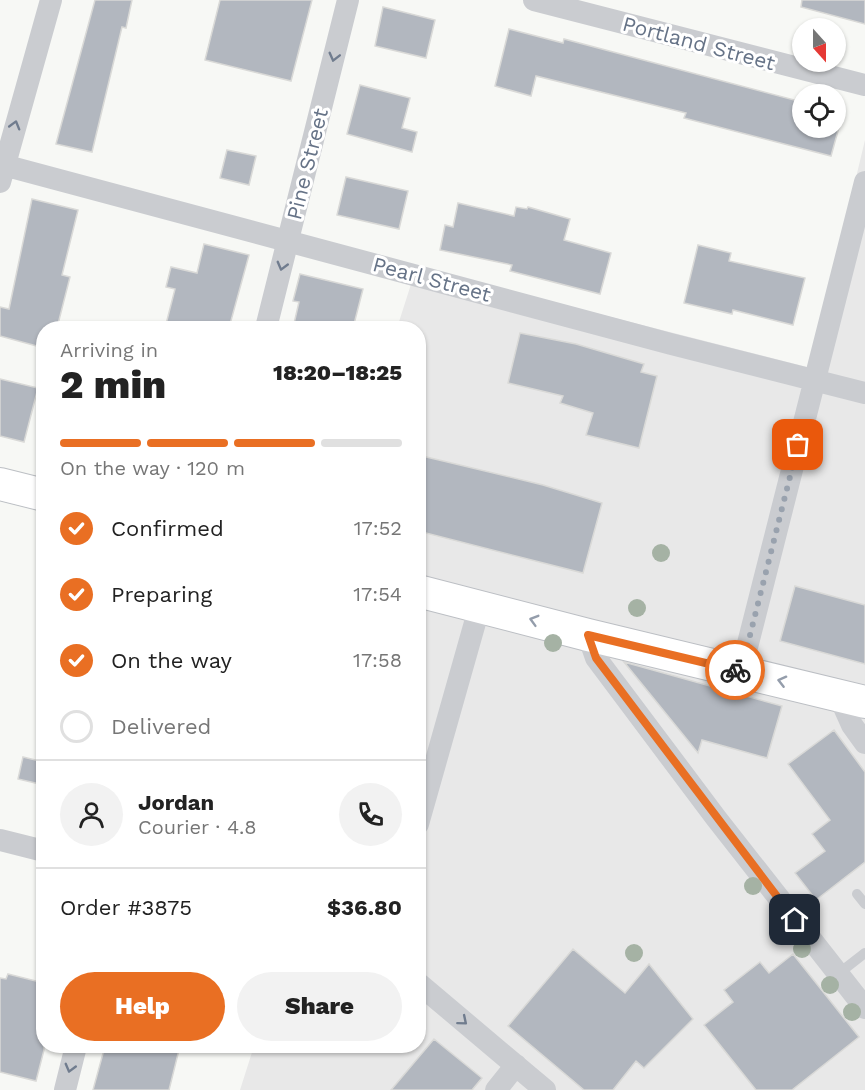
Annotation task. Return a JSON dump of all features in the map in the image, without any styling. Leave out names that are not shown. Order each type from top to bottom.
[{"type":"street","points":[[1,170],[51,0]]},
{"type":"street","name":"Pine Street","points":[[268,321],[348,0]]},
{"type":"street","name":"Portland Street","points":[[534,0],[865,85]]},
{"type":"street","name":"Pearl Street","points":[[1,170],[288,241],[671,344],[865,393]]},
{"type":"street","points":[[741,671],[865,182]]},
{"type":"street","points":[[0,484],[36,493]]},
{"type":"street","points":[[426,593],[852,699],[852,725],[865,743]]},
{"type":"street","points":[[426,796],[480,605]]},
{"type":"street","points":[[588,635],[596,658],[716,818],[865,1008]]},
{"type":"street","points":[[0,840],[36,849]]},
{"type":"street","points":[[426,990],[545,1090]]},
{"type":"street","points":[[64,1090],[74,1053]]},
{"type":"street","points":[[496,1090],[516,1065]]},
{"type":"lane","points":[[857,894],[865,904]]},
{"type":"lane","points":[[838,974],[865,953]]},
{"type":"shaded area","points":[[865,140],[865,1090],[240,1090],[252,1053],[426,1053],[426,321],[399,321],[413,278],[419,268],[807,367],[812,361]]},
{"type":"building","points":[[95,0],[132,0],[126,28],[122,27],[92,152],[56,144]]},
{"type":"building","points":[[220,0],[312,0],[291,81],[205,60]]},
{"type":"building","points":[[802,0],[865,0],[865,24],[846,18],[801,7]]},
{"type":"building","points":[[383,7],[435,20],[426,58],[375,46]]},
{"type":"building","points":[[509,29],[563,43],[564,39],[792,99],[792,138],[836,138],[831,156],[684,118],[686,113],[536,76],[531,96],[495,86]]},
{"type":"building","points":[[360,85],[410,98],[402,128],[417,132],[412,152],[347,134]]},
{"type":"building","points":[[227,150],[256,156],[249,185],[220,178]]},
{"type":"building","points":[[346,177],[408,191],[399,229],[337,215]]},
{"type":"building","points":[[32,199],[78,210],[62,275],[70,277],[59,321],[36,321],[36,346],[0,336],[0,307],[9,309]]},
{"type":"building","points":[[458,203],[514,216],[516,207],[527,209],[528,207],[570,219],[564,240],[611,253],[600,294],[510,271],[512,265],[440,250],[445,225],[453,227]]},
{"type":"building","points":[[204,244],[249,255],[231,321],[167,321],[175,289],[166,287],[171,267],[197,273]]},
{"type":"building","points":[[698,245],[731,253],[729,261],[805,278],[793,325],[733,310],[732,314],[684,303]]},
{"type":"building","points":[[300,274],[363,289],[355,321],[295,321],[299,302],[293,301]]},
{"type":"building","points":[[520,333],[576,344],[644,364],[641,372],[657,376],[639,448],[586,435],[593,413],[560,403],[563,396],[508,383]]},
{"type":"building","points":[[0,379],[36,388],[24,442],[0,436]]},
{"type":"building","points":[[426,457],[543,485],[602,503],[583,573],[426,533]]},
{"type":"building","points":[[795,586],[865,605],[865,664],[780,641]]},
{"type":"building","points":[[624,662],[782,706],[767,758],[702,740],[698,753]]},
{"type":"building","points":[[834,730],[865,772],[865,862],[816,900],[795,873],[825,851],[812,834],[830,820],[788,764]]},
{"type":"building","points":[[23,757],[36,760],[36,783],[18,779]]},
{"type":"building","points":[[573,949],[625,993],[649,964],[693,1019],[644,1068],[636,1061],[613,1090],[584,1090],[508,1026]]},
{"type":"building","points":[[793,954],[859,1037],[792,1090],[756,1090],[704,1025],[733,1002],[724,990],[760,962],[769,973]]},
{"type":"building","points":[[8,974],[36,981],[36,1053],[43,1053],[36,1081],[0,1072],[0,978],[6,979]]},
{"type":"building","points":[[434,1039],[482,1078],[472,1090],[391,1090],[422,1053],[426,1053],[426,1048]]},
{"type":"building","points":[[103,1053],[178,1053],[169,1090],[93,1090]]},
{"type":"way so far","points":[[735,670],[741,671],[798,445]]},
{"type":"route","points":[[735,670],[588,635],[596,658],[795,920]]}]
